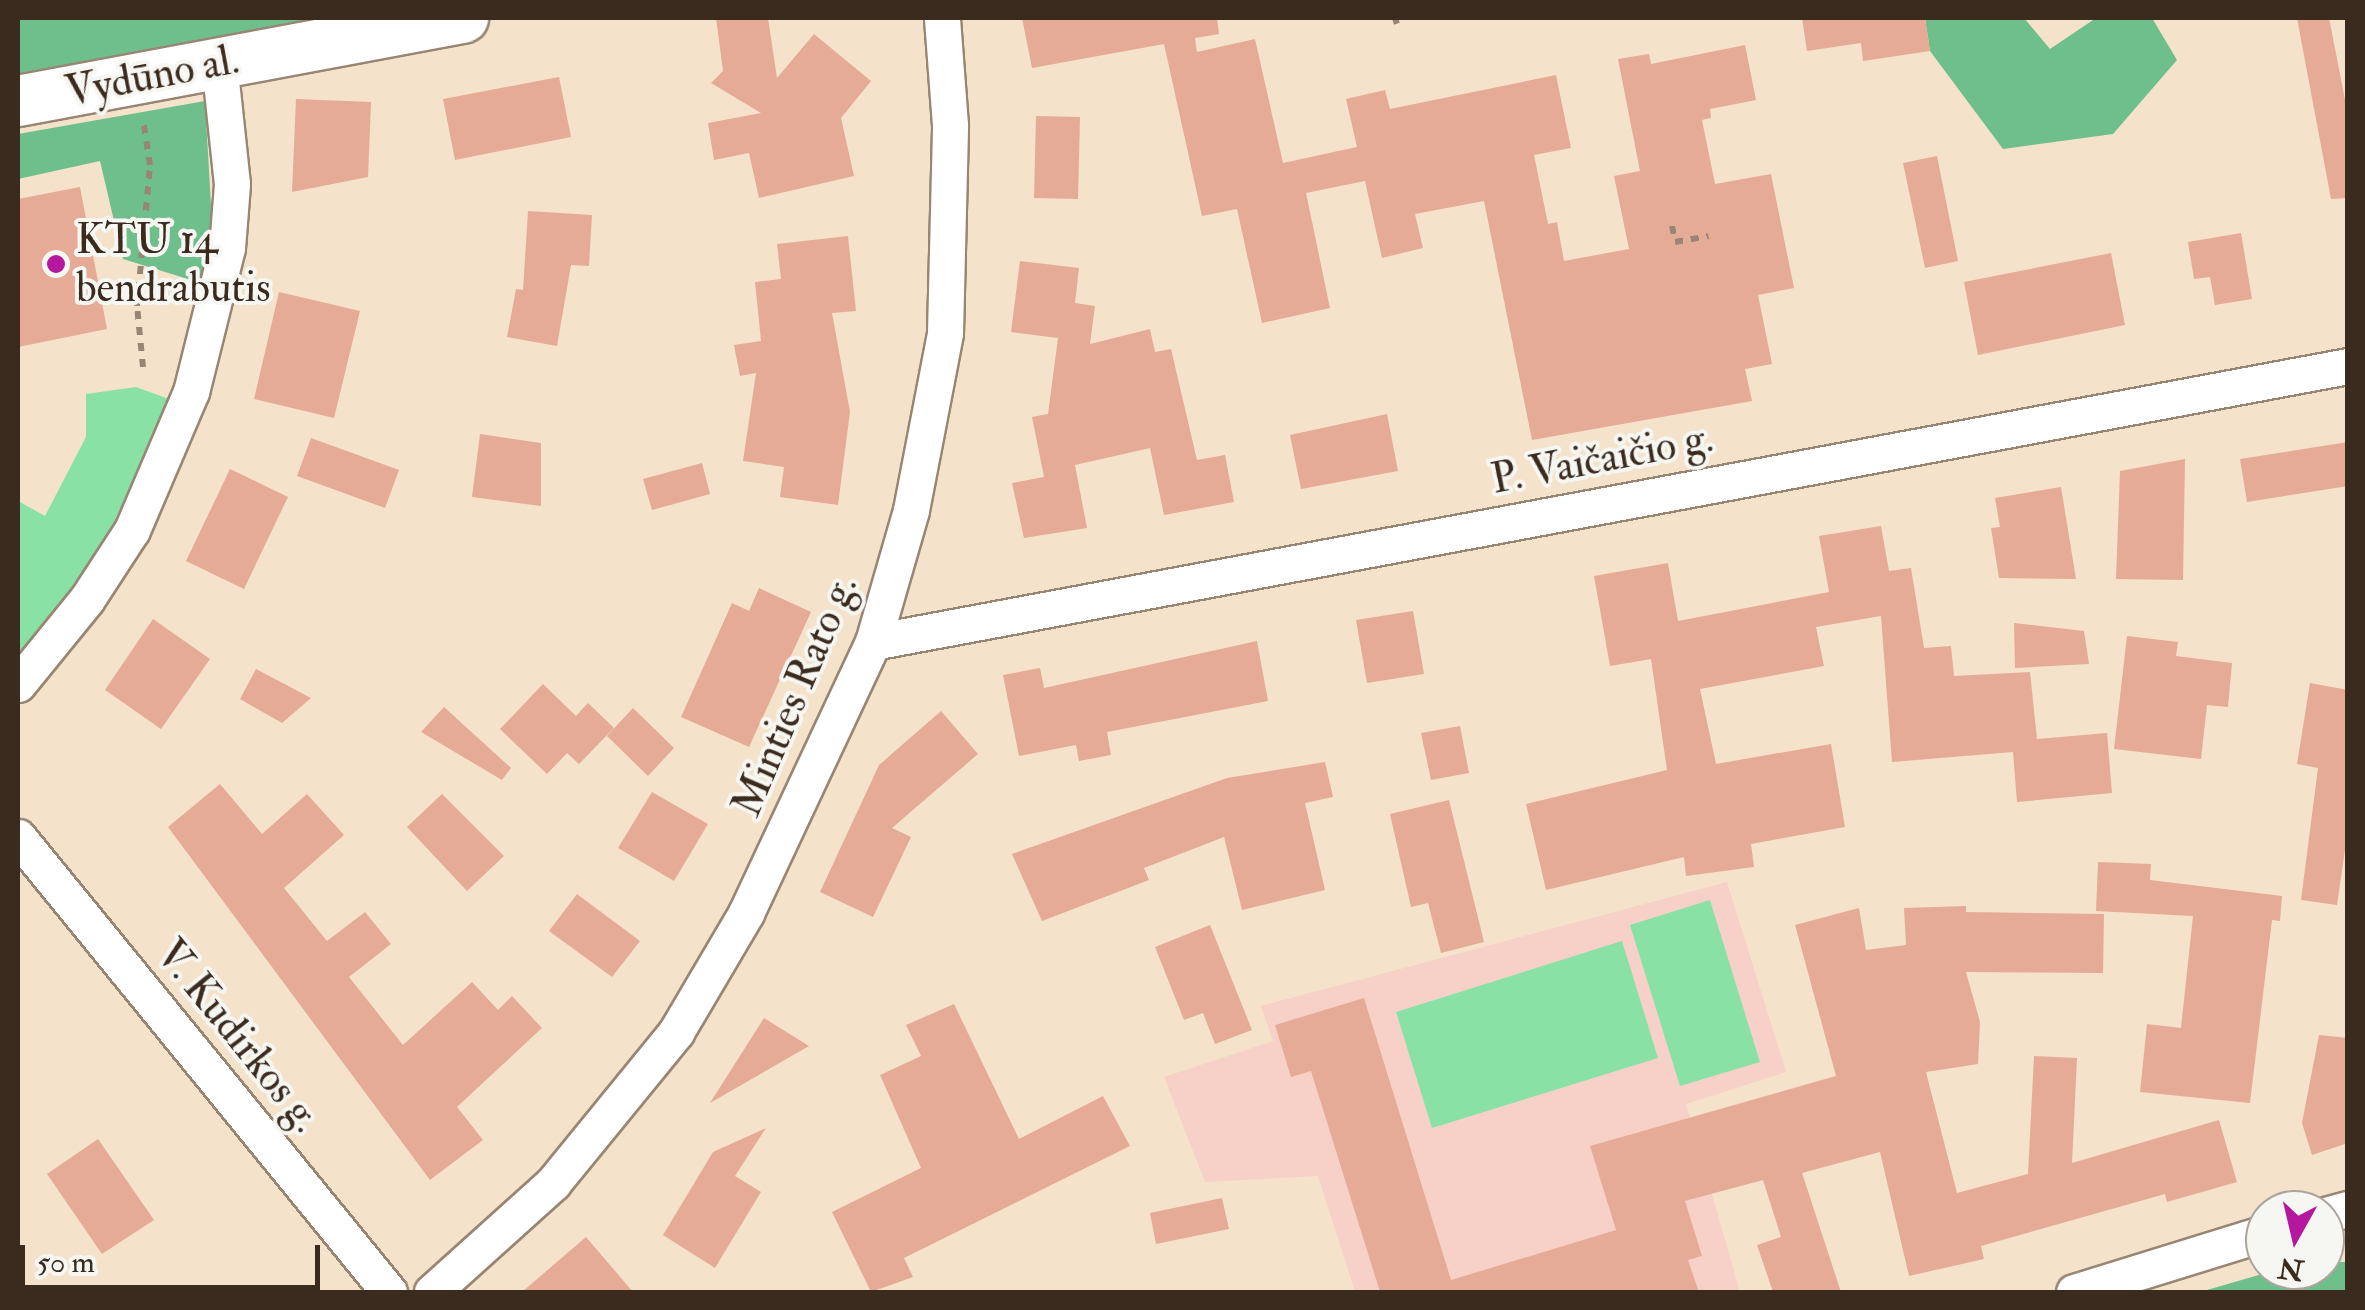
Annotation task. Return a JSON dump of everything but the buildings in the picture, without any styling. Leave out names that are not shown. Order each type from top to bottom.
[{"type":"street","name":"Vydūno al.","points":[[18,101],[463,18]]},
{"type":"street","name":"Minties Rato g.","points":[[432,1292],[553,1182],[676,1032],[762,882],[872,642],[903,544],[945,333],[950,125],[942,18]]},
{"type":"street","points":[[18,684],[87,599],[132,530],[191,392],[212,322],[230,216],[219,63]]},
{"type":"street","name":"P. Vaičaičio g.","points":[[872,642],[2348,366]]},
{"type":"street","name":"V. Kudirkos g.","points":[[18,837],[388,1292]]},
{"type":"street","points":[[2074,1292],[2245,1240]]},
{"type":"path","points":[[136,78],[150,165],[137,306],[143,367]]},
{"type":"path","points":[[1672,226],[1675,242],[1708,236]]},
{"type":"shaded area","points":[[1727,882],[1786,1072],[1686,1104],[1740,1292],[1355,1292],[1318,1176],[1205,1182],[1164,1077],[1273,1041],[1261,1006]]},
{"type":"green space","points":[[18,18],[347,18],[18,79]]},
{"type":"green space","points":[[1925,18],[2024,18],[2050,49],[2096,18],[2152,18],[2177,60],[2113,134],[2003,149],[1930,51]]},
{"type":"green space","points":[[205,101],[212,223],[201,283],[123,259],[100,161],[18,179],[18,134]]},
{"type":"green space","points":[[136,387],[169,399],[164,415],[101,550],[18,658],[18,501],[45,516],[86,437],[86,394]]},
{"type":"green space","points":[[1710,900],[1760,1062],[1680,1086],[1630,925]]},
{"type":"green space","points":[[1622,941],[1658,1058],[1432,1128],[1396,1012]]},
{"type":"green space","points":[[2347,1262],[2347,1292],[2200,1292],[2245,1279],[2245,1290],[2345,1290]]},
{"type":"place","name":"KTU 14 bendrabutis","points":[[56,264]]}]
